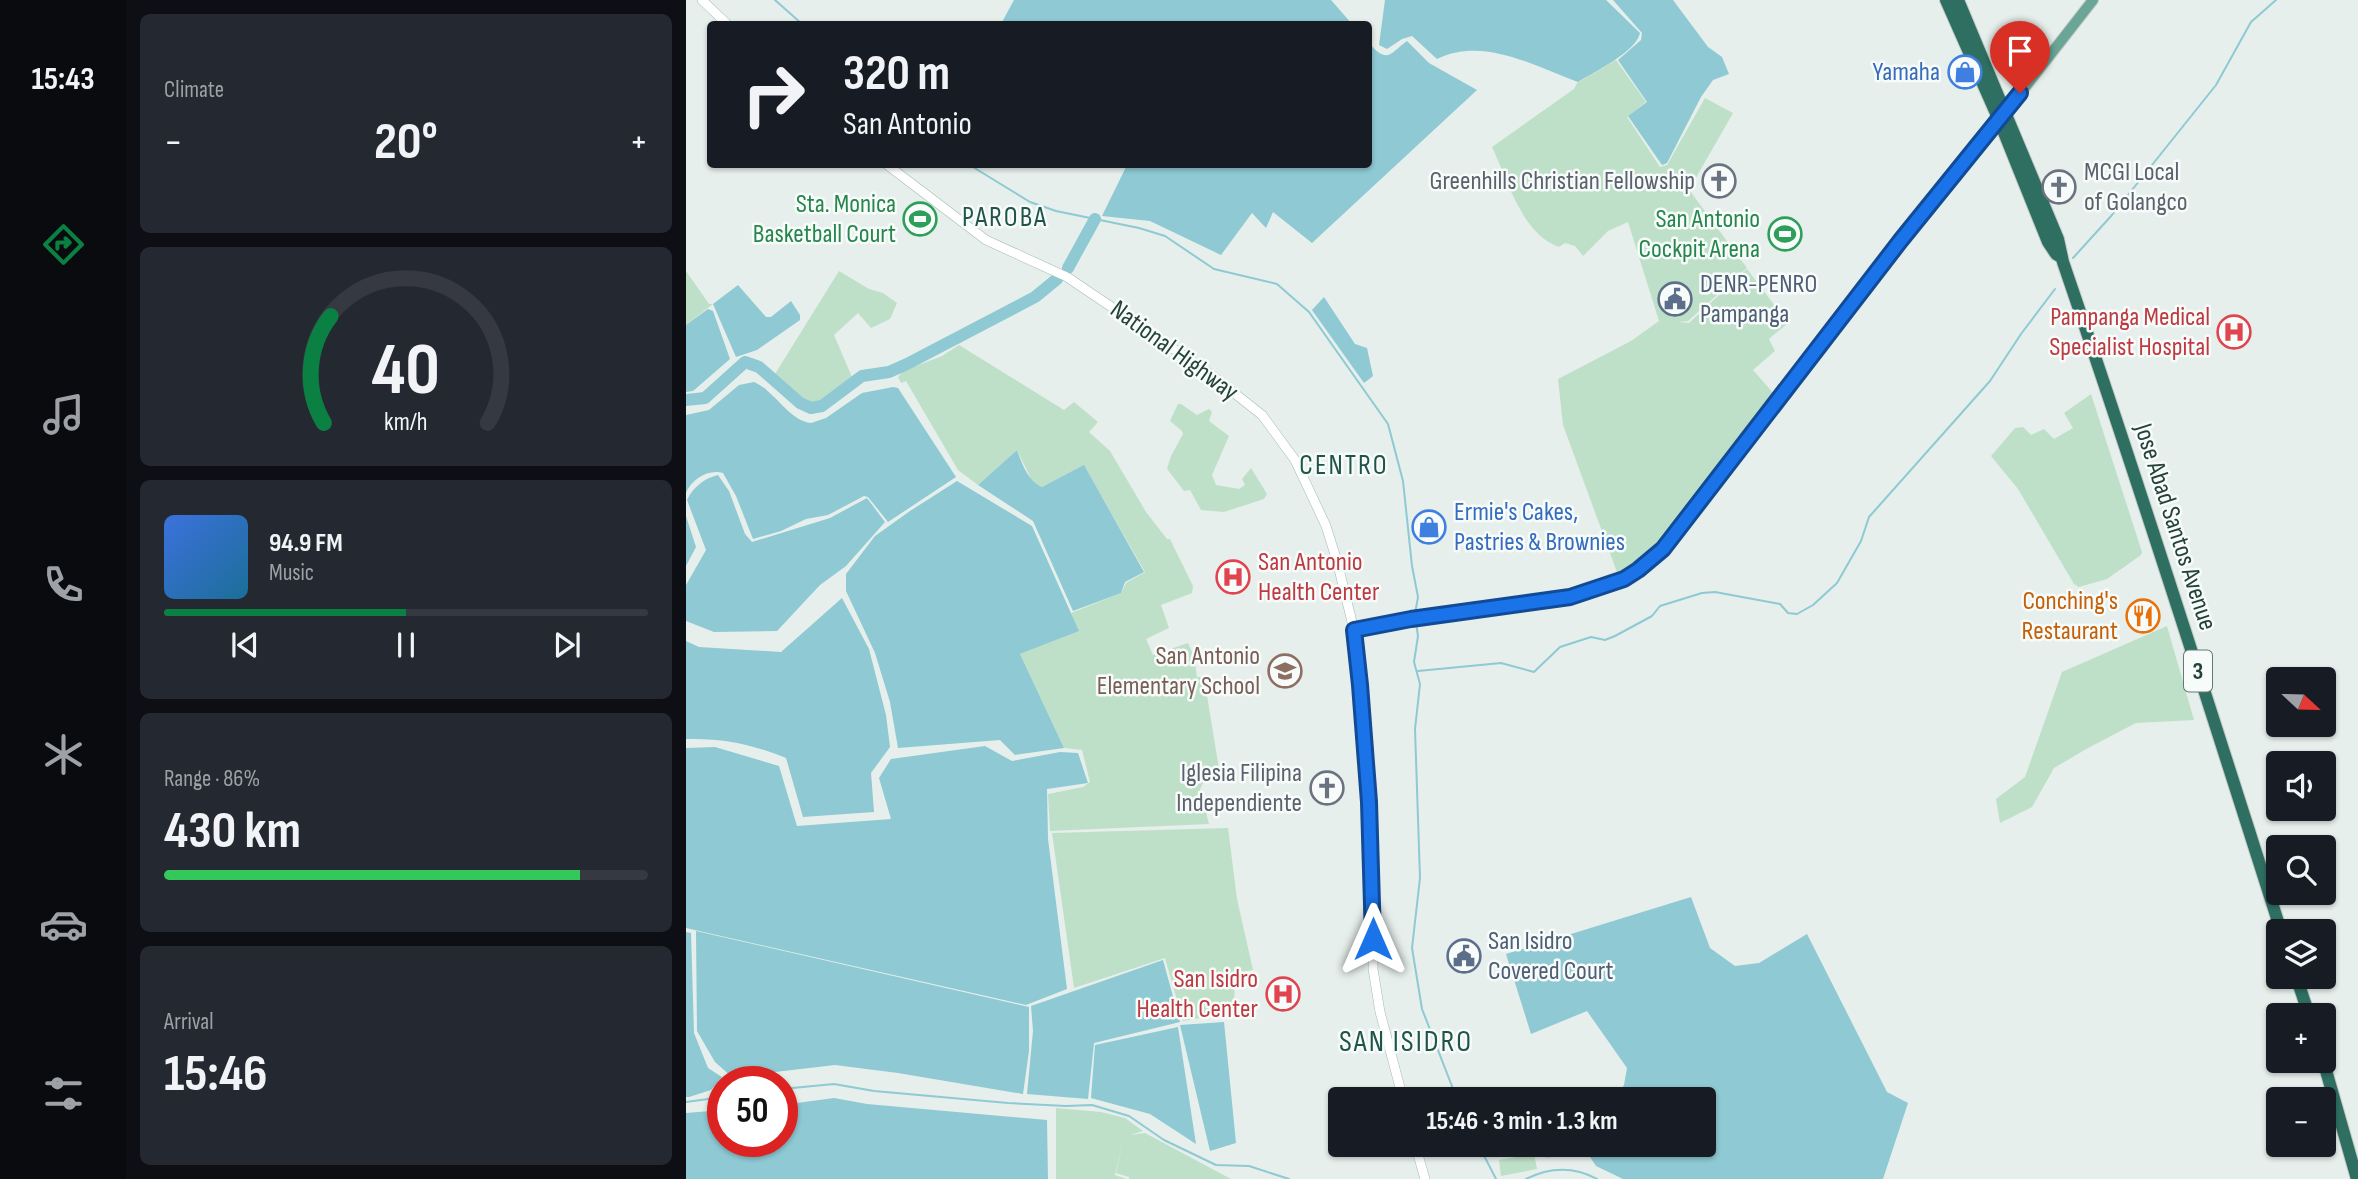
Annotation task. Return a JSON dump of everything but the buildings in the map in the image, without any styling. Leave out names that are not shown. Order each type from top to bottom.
[{"type":"highway","name":"Jose Abad Santos Avenue","points":[[1946,0],[2003,116],[2058,239],[2061,257],[2114,411],[2139,496],[2277,919]]},
{"type":"highway","name":"Jose Abad Santos Avenue","points":[[1958,0],[2003,116]]},
{"type":"highway","points":[[2327,1073],[2357,1179]]},
{"type":"highway","points":[[2328,1073],[2358,1160]]},
{"type":"main road","points":[[702,0],[724,21]]},
{"type":"main road","points":[[1354,630],[1411,619],[1570,597],[1617,582],[1638,570],[1663,549],[1901,240],[2003,116],[2093,0]]},
{"type":"main road","name":"National Highway","points":[[891,168],[986,240],[1067,277],[1205,370],[1262,415],[1295,460],[1326,526],[1354,630],[1369,802],[1374,920],[1373,969],[1380,1012],[1400,1087]]},
{"type":"main road","points":[[1419,1157],[1425,1179]]},
{"type":"green space","points":[[1616,60],[1646,102],[1627,117],[1660,167],[1667,165],[1705,98],[1733,113],[1690,191],[1747,268],[1688,321],[1679,322],[1689,323],[1747,269],[1788,323],[1769,339],[1775,351],[1753,370],[1774,394],[1678,520],[1653,547],[1618,575],[1563,425],[1558,379],[1631,341],[1659,321],[1628,222],[1608,231],[1583,256],[1575,246],[1565,243],[1559,247],[1546,241],[1526,219],[1492,147],[1574,89],[1577,83]]},
{"type":"green space","name":"Sta. Monica Basketball Court","points":[[923,203],[934,212],[916,235],[905,225]]},
{"type":"green space","name":"San Antonio Cockpit Arena","points":[[1777,218],[1783,227],[1788,224],[1799,241],[1787,249],[1769,224]]},
{"type":"green space","points":[[686,271],[709,304],[713,304],[686,325]]},
{"type":"green space","points":[[839,271],[897,303],[890,319],[871,328],[858,313],[834,335],[852,377],[827,397],[812,404],[798,397],[775,374]]},
{"type":"green space","points":[[959,345],[1064,410],[1074,402],[1098,422],[1089,432],[1110,451],[1146,512],[1167,539],[1170,539],[1193,586],[1192,593],[1161,605],[1169,628],[1146,639],[1153,655],[1188,643],[1194,657],[1197,677],[1204,677],[1220,775],[1208,773],[1200,789],[1209,824],[1050,831],[1048,794],[1083,787],[1090,782],[1082,750],[1064,748],[1020,654],[1078,631],[1071,613],[1121,593],[1126,583],[1145,572],[1084,466],[1042,487],[1033,483],[1017,450],[978,485],[958,470],[906,381],[901,383],[898,377],[903,371],[942,356]]},
{"type":"green space","points":[[2091,394],[2142,552],[2107,579],[2079,587],[2074,584],[2018,489],[1991,456],[2015,428],[2023,427],[2031,435],[2044,429],[2054,439],[2073,428],[2064,413]]},
{"type":"green space","points":[[1178,404],[1197,415],[1209,409],[1212,412],[1209,421],[1229,436],[1212,475],[1216,485],[1239,489],[1245,485],[1242,479],[1251,468],[1267,494],[1264,499],[1224,512],[1201,510],[1190,490],[1184,491],[1167,469],[1183,434],[1170,421]]},
{"type":"green space","points":[[2167,626],[2194,720],[2136,723],[2088,748],[2054,768],[2032,807],[2000,823],[1996,799],[2025,777],[2062,672]]},
{"type":"green space","points":[[1228,828],[1237,899],[1253,970],[1235,973],[1234,1012],[1183,1021],[1165,958],[1074,988],[1052,833]]},
{"type":"green space","points":[[1056,1108],[1101,1112],[1125,1118],[1143,1131],[1130,1135],[1145,1133],[1231,1179],[1129,1179],[1116,1173],[1123,1141],[1115,1175],[1127,1179],[1056,1179]]},
{"type":"green space","points":[[1535,1157],[1537,1169],[1501,1176],[1499,1160]]},
{"type":"water","points":[[1014,0],[1331,0],[1349,21],[1003,21]]},
{"type":"water","points":[[1385,0],[1606,0],[1640,33],[1623,54],[1578,82],[1526,62],[1490,52],[1454,53],[1437,59],[1412,36],[1387,49],[1379,45]]},
{"type":"water","points":[[1613,0],[1673,0],[1708,47],[1722,57],[1729,74],[1713,80],[1701,97],[1667,163],[1662,165],[1628,116],[1647,102],[1618,60],[1641,40],[1642,33]]},
{"type":"water","points":[[1407,41],[1429,63],[1477,90],[1312,243],[1273,212],[1266,228],[1252,213],[1221,255],[1150,221],[1102,216],[1126,168],[1372,168],[1372,46],[1381,54],[1393,53]]},
{"type":"water","points":[[738,285],[766,317],[771,317],[791,301],[800,315],[800,320],[757,350],[736,357],[713,304]]},
{"type":"water","points":[[1324,297],[1355,344],[1367,348],[1373,376],[1364,383],[1312,310]]},
{"type":"water","points":[[708,309],[713,311],[730,359],[693,391],[686,392],[686,325]]},
{"type":"water","points":[[754,382],[769,392],[789,412],[811,423],[826,418],[862,393],[898,388],[956,477],[888,522],[868,497],[864,496],[828,515],[806,519],[781,531],[753,539],[736,496],[723,473],[712,472],[701,476],[692,483],[686,493],[686,415],[709,410],[739,385]]},
{"type":"water","points":[[1017,450],[1029,476],[1042,487],[1084,465],[1144,572],[1125,582],[1121,593],[1073,611],[1033,521],[978,485]]},
{"type":"water","points":[[718,475],[729,491],[745,534],[752,542],[830,518],[867,498],[885,522],[846,566],[820,585],[777,631],[714,632],[686,621],[686,585],[706,550],[687,500],[700,484]]},
{"type":"water","points":[[957,481],[1032,526],[1079,631],[1020,654],[1064,748],[1015,755],[1000,740],[898,748],[890,702],[875,653],[846,591],[846,574],[875,536]]},
{"type":"water","points":[[686,516],[696,547],[686,566]]},
{"type":"water","points":[[842,598],[869,649],[886,715],[890,747],[871,773],[874,812],[803,817],[786,758],[737,743],[686,739],[686,641],[699,647],[781,652]]},
{"type":"water","points":[[985,746],[1012,761],[1060,752],[1078,753],[1088,783],[1047,789],[1048,839],[1067,989],[1026,1005],[686,928],[686,748],[715,747],[779,766],[797,826],[891,819],[879,778],[891,759]]},
{"type":"water","points":[[1691,897],[1710,948],[1735,966],[1759,963],[1807,934],[1887,1092],[1908,1103],[1883,1179],[1623,1179],[1596,1166],[1590,1157],[1716,1157],[1716,1087],[1623,1087],[1627,1068],[1587,1011],[1531,1034],[1506,954]]},
{"type":"water","points":[[696,931],[1029,1007],[1029,1051],[1023,1094],[835,1065],[798,1069],[798,1066],[720,1066],[697,1031]]},
{"type":"water","points":[[686,932],[691,933],[694,1033],[707,1066],[707,1091],[686,1097]]},
{"type":"water","points":[[1163,960],[1180,1022],[1094,1043],[1088,1099],[1027,1094],[1033,1031],[1031,1006]]},
{"type":"water","points":[[1224,1022],[1236,1143],[1210,1151],[1180,1025]]},
{"type":"water","points":[[1178,1027],[1196,1144],[1150,1114],[1091,1098],[1095,1045]]},
{"type":"water","points":[[834,1098],[867,1104],[1047,1120],[1048,1179],[686,1179],[686,1113],[707,1111],[707,1157],[798,1157],[798,1103]]},
{"type":"waterway","points":[[775,0],[799,21]]},
{"type":"waterway","points":[[2073,258],[2112,215],[2216,85],[2251,22],[2276,0]]},
{"type":"waterway","points":[[975,168],[1030,202],[1056,211],[1165,236],[1214,269],[1277,284],[1309,312],[1388,424],[1403,481],[1418,597],[1415,614]]},
{"type":"waterway","points":[[1068,268],[1095,219]]},
{"type":"waterway","points":[[686,400],[705,398],[745,362],[759,367],[800,403],[811,408],[822,406],[862,376],[889,372],[907,364],[1035,297],[1057,279]]},
{"type":"waterway","points":[[1418,671],[1501,663],[1534,672],[1560,647],[1591,637],[1605,640],[1652,616],[1660,606],[1702,593],[1715,592],[1780,604],[1788,613],[1797,614],[1813,605],[1837,583],[1861,541],[1869,517],[1990,381],[2055,289]]},
{"type":"waterway","points":[[1416,623],[1418,636],[1414,662],[1420,684],[1415,729],[1420,878],[1412,948],[1422,1009],[1452,1087]]},
{"type":"waterway","points":[[798,1087],[834,1084],[874,1091],[1008,1103],[1092,1105],[1129,1116],[1164,1140],[1216,1165],[1249,1166],[1289,1179]]},
{"type":"waterway","points":[[686,1102],[707,1099]]},
{"type":"waterway","points":[[1485,1157],[1496,1179]]},
{"type":"waterway","points":[[1526,1179],[1553,1170],[1570,1170],[1597,1179]]},
{"type":"place","name":"Yamaha","points":[[1965,72]]},
{"type":"place","name":"Greenhills Christian Fellowship","points":[[1719,181]]},
{"type":"place","name":"MCGI Local of Golangco","points":[[2059,187]]},
{"type":"place","name":"Sta. Monica Basketball Court","points":[[920,219]]},
{"type":"place","name":"San Antonio Cockpit Arena","points":[[1785,234]]},
{"type":"place","name":"DENR-PENRO Pampanga","points":[[1675,299]]},
{"type":"place","name":"Pampanga Medical Specialist Hospital","points":[[2234,332]]},
{"type":"place","name":"Ermie's Cakes, Pastries & Brownies","points":[[1429,527]]},
{"type":"place","name":"San Antonio Health Center","points":[[1233,577]]},
{"type":"place","name":"Conching's Restaurant","points":[[2143,616]]},
{"type":"place","name":"San Antonio Elementary School","points":[[1285,671]]},
{"type":"place","name":"Iglesia Filipina Independiente","points":[[1327,788]]},
{"type":"place","name":"San Isidro Covered Court","points":[[1464,956]]},
{"type":"place","name":"San Isidro Health Center","points":[[1283,994]]},
{"type":"district","name":"PAROBA","points":[[1005,217]]},
{"type":"district","name":"CENTRO","points":[[1344,465]]},
{"type":"district","name":"SAN ISIDRO","points":[[1406,1042]]},
{"type":"route","points":[[1373,939],[1369,802],[1354,630],[1495,606],[1570,597],[1624,579],[1657,555],[1901,240],[2020,93]]}]
